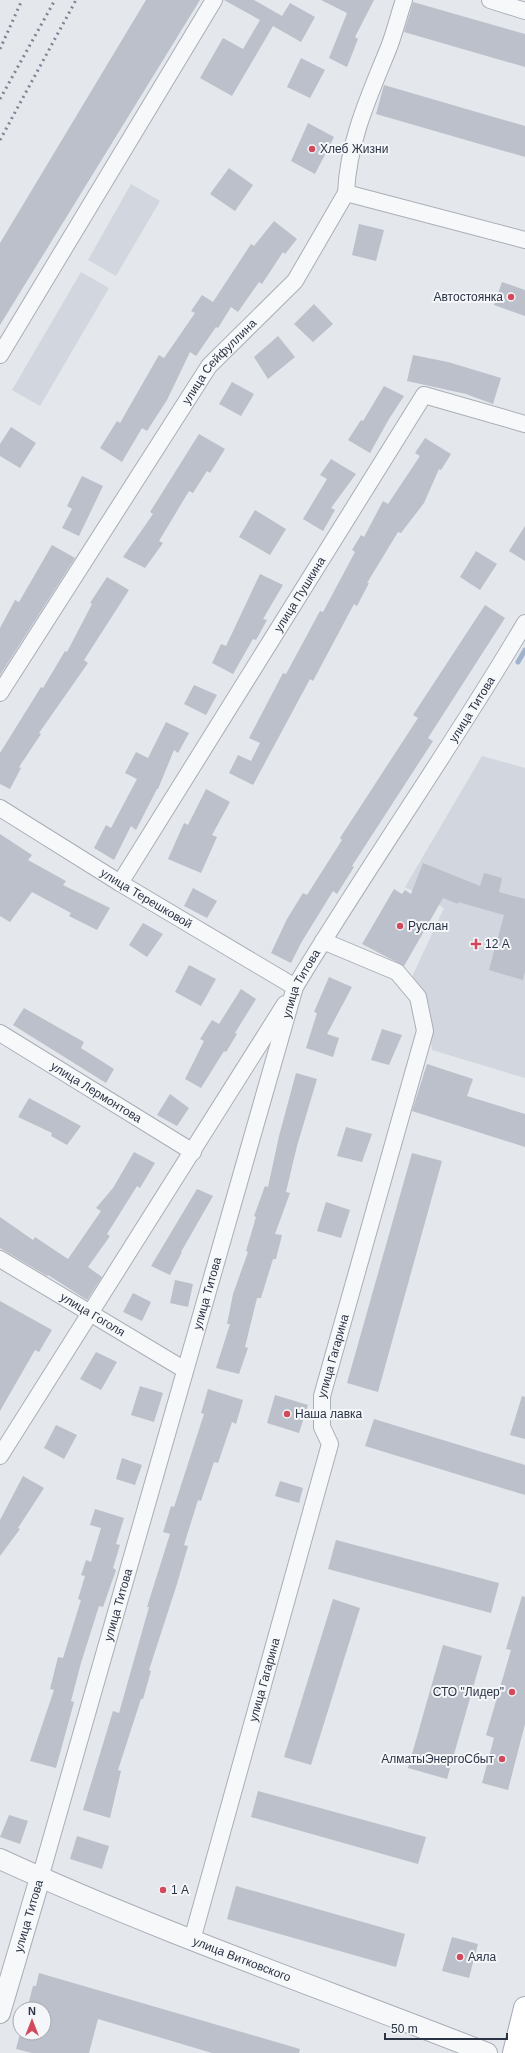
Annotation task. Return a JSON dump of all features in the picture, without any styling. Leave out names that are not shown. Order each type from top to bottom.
[{"type":"main road","points":[[514,2053],[525,2008]]},
{"type":"street","points":[[0,355],[214,0]]},
{"type":"street","points":[[404,0],[387,51],[355,134],[347,173],[346,193],[525,240]]},
{"type":"street","points":[[490,0],[525,11]]},
{"type":"street","name":"улица Сейфуллина","points":[[0,693],[209,366],[295,281],[346,193]]},
{"type":"street","name":"улица Пушкина","points":[[120,883],[424,395],[525,424]]},
{"type":"street","name":"улица Титова","points":[[0,2013],[295,987],[496,672],[525,623]]},
{"type":"street","name":"улица Терешковой","points":[[0,808],[120,883],[295,987]]},
{"type":"street","name":"улица Гагарина","points":[[192,1940],[330,1444],[322,1427],[322,1396],[426,1031],[418,997],[397,972],[323,941]]},
{"type":"street","points":[[0,1456],[295,987]]},
{"type":"street","name":"улица Лермонтова","points":[[0,1033],[192,1152]]},
{"type":"street","name":"улица Гоголя","points":[[0,1259],[185,1370]]},
{"type":"street","name":"улица Витковского","points":[[0,1859],[40,1878],[192,1940],[486,2053]]},
{"type":"shaded area","points":[[131,184],[160,201],[116,276],[88,260]]},
{"type":"shaded area","points":[[81,272],[109,288],[40,406],[12,390]]},
{"type":"shaded area","name":"12 А","points":[[482,756],[525,768],[525,1078],[432,1050],[425,994],[411,979],[444,908],[405,887]]},
{"type":"building","points":[[146,0],[200,0],[0,325],[0,243]]},
{"type":"building","points":[[224,0],[254,0],[282,16],[290,3],[315,17],[301,42],[273,26],[232,96],[200,78],[223,38],[243,49],[260,20]]},
{"type":"building","points":[[321,0],[374,0],[355,37],[358,39],[347,67],[329,58],[347,13]]},
{"type":"building","points":[[413,2],[525,34],[525,67],[404,32]]},
{"type":"building","points":[[301,58],[325,70],[310,98],[287,87]]},
{"type":"building","points":[[384,85],[525,126],[525,157],[376,114]]},
{"type":"building","name":"Хлеб Жизни","points":[[308,123],[334,137],[315,174],[291,161]]},
{"type":"building","points":[[229,168],[253,185],[235,211],[210,194]]},
{"type":"building","points":[[274,221],[297,239],[285,254],[283,252],[262,284],[259,282],[238,312],[231,307],[218,328],[216,327],[196,356],[190,352],[167,400],[147,431],[142,428],[122,462],[100,448],[117,421],[120,423],[159,355],[164,358],[195,313],[191,311],[202,295],[213,302],[251,244],[254,246]]},
{"type":"building","points":[[359,224],[384,230],[376,261],[352,255]]},
{"type":"building","name":"Автостоянка","points":[[502,282],[525,290],[525,316],[494,305]]},
{"type":"building","points":[[314,304],[333,324],[313,342],[294,324]]},
{"type":"building","points":[[278,336],[295,357],[268,379],[254,357]]},
{"type":"building","points":[[413,355],[448,362],[501,378],[493,404],[466,394],[407,381]]},
{"type":"building","points":[[232,382],[254,394],[241,416],[219,404]]},
{"type":"building","points":[[384,386],[404,396],[370,453],[348,440],[361,420],[363,421]]},
{"type":"building","points":[[11,427],[36,443],[20,468],[0,456],[0,444]]},
{"type":"building","points":[[199,434],[225,449],[210,473],[207,471],[193,493],[189,491],[159,541],[163,543],[145,568],[123,557],[153,514],[150,512]]},
{"type":"building","points":[[425,438],[451,454],[441,470],[439,469],[424,503],[401,533],[398,532],[367,583],[369,583],[357,606],[354,604],[313,681],[310,679],[253,785],[229,773],[238,755],[251,761],[260,743],[249,738],[283,673],[286,674],[320,611],[323,612],[355,552],[352,550],[361,535],[364,537],[383,501],[388,504],[420,456],[415,453]]},
{"type":"building","points":[[331,459],[356,474],[331,508],[335,510],[323,531],[303,519],[327,479],[320,475]]},
{"type":"building","points":[[82,476],[103,486],[79,536],[62,528],[72,509],[67,506]]},
{"type":"building","points":[[255,510],[286,529],[270,555],[239,537]]},
{"type":"building","points":[[525,526],[525,561],[509,551]]},
{"type":"building","points":[[52,545],[75,558],[0,675],[0,628],[15,600],[19,602]]},
{"type":"building","points":[[476,551],[497,564],[480,590],[460,577]]},
{"type":"building","points":[[260,574],[283,585],[263,619],[267,620],[256,640],[253,639],[233,674],[212,663],[221,644],[226,646]]},
{"type":"building","points":[[107,577],[129,590],[84,660],[88,663],[39,733],[41,734],[19,767],[21,768],[10,789],[0,784],[0,753],[41,687],[43,688],[65,651],[67,652],[92,604],[90,603]]},
{"type":"building","points":[[485,605],[505,618],[428,738],[433,741],[352,866],[354,867],[337,894],[333,891],[301,943],[291,963],[271,953],[287,919],[303,893],[307,895],[342,840],[340,838],[418,718],[413,715]]},
{"type":"building","points":[[194,685],[217,695],[206,715],[184,704]]},
{"type":"building","points":[[166,722],[189,733],[178,753],[174,750],[158,789],[136,830],[131,826],[114,860],[94,848],[106,825],[111,828],[137,779],[125,773],[136,752],[148,758]]},
{"type":"building","points":[[206,789],[230,802],[212,835],[217,837],[201,873],[168,859],[184,823],[188,825]]},
{"type":"building","points":[[0,834],[32,855],[28,860],[66,881],[63,885],[110,908],[97,930],[69,916],[71,913],[32,892],[10,922],[0,916]]},
{"type":"building","points":[[423,863],[480,886],[484,873],[502,878],[499,892],[525,899],[525,971],[523,980],[489,970],[504,915],[458,902],[458,904],[443,898],[404,966],[362,944],[394,889],[402,894],[405,890],[411,894]]},
{"type":"building","points":[[193,888],[217,901],[207,918],[184,906]]},
{"type":"building","points":[[143,923],[163,934],[147,957],[129,945]]},
{"type":"building","points":[[189,965],[216,979],[201,1006],[175,992]]},
{"type":"building","points":[[329,977],[352,987],[327,1034],[339,1038],[333,1057],[306,1048],[317,1013],[314,1012]]},
{"type":"building","points":[[241,989],[256,999],[235,1033],[237,1034],[226,1052],[224,1051],[201,1088],[185,1079],[204,1041],[200,1039],[212,1020],[219,1024]]},
{"type":"building","points":[[24,1008],[84,1042],[81,1048],[114,1069],[106,1083],[13,1025]]},
{"type":"building","points":[[382,1029],[402,1035],[389,1065],[371,1060]]},
{"type":"building","points":[[427,1064],[473,1079],[467,1096],[525,1114],[525,1147],[412,1111]]},
{"type":"building","points":[[296,1073],[317,1079],[297,1146],[286,1192],[290,1193],[275,1234],[282,1235],[276,1259],[273,1259],[261,1298],[257,1298],[245,1347],[248,1348],[239,1374],[216,1368],[230,1324],[227,1324],[233,1294],[248,1252],[246,1251],[256,1217],[254,1216],[265,1186],[268,1187],[279,1136]]},
{"type":"building","points":[[170,1094],[189,1108],[177,1126],[157,1115]]},
{"type":"building","points":[[29,1098],[81,1126],[67,1145],[51,1136],[52,1133],[18,1117]]},
{"type":"building","points":[[346,1127],[372,1134],[362,1162],[337,1156]]},
{"type":"building","points":[[134,1152],[155,1163],[140,1188],[137,1186],[107,1234],[110,1236],[88,1267],[102,1277],[87,1300],[48,1275],[47,1276],[0,1248],[0,1217],[33,1240],[35,1237],[68,1259],[101,1211],[96,1208],[113,1188]]},
{"type":"building","points":[[412,1153],[442,1161],[378,1392],[347,1383]]},
{"type":"building","points":[[197,1189],[213,1196],[181,1252],[170,1275],[151,1266]]},
{"type":"building","points":[[326,1202],[350,1210],[341,1238],[317,1231]]},
{"type":"building","points":[[175,1280],[193,1284],[188,1307],[170,1303]]},
{"type":"building","points":[[133,1293],[151,1302],[142,1321],[123,1312]]},
{"type":"building","points":[[0,1301],[52,1330],[39,1352],[35,1350],[0,1411]]},
{"type":"building","points":[[96,1352],[117,1362],[101,1390],[80,1379]]},
{"type":"building","points":[[140,1386],[163,1393],[154,1422],[131,1415]]},
{"type":"building","points":[[208,1389],[243,1400],[236,1424],[232,1422],[218,1463],[214,1462],[201,1501],[198,1500],[184,1545],[188,1546],[149,1670],[151,1671],[143,1699],[141,1699],[118,1770],[121,1771],[110,1818],[83,1810],[113,1711],[119,1713],[149,1607],[147,1607],[170,1534],[163,1532],[171,1506],[174,1507],[204,1414],[201,1413]]},
{"type":"building","name":"Наша лавка","points":[[275,1395],[308,1405],[299,1433],[267,1423]]},
{"type":"building","points":[[522,1396],[525,1397],[525,1439],[510,1435]]},
{"type":"building","points":[[374,1419],[525,1465],[525,1495],[365,1446]]},
{"type":"building","points":[[56,1425],[77,1435],[64,1459],[44,1448]]},
{"type":"building","points":[[122,1458],[142,1465],[135,1485],[116,1479]]},
{"type":"building","points":[[23,1476],[44,1488],[18,1528],[20,1529],[0,1556],[0,1520]]},
{"type":"building","points":[[280,1481],[303,1488],[299,1503],[275,1496]]},
{"type":"building","points":[[95,1509],[124,1518],[116,1544],[120,1545],[113,1568],[116,1570],[103,1607],[99,1606],[81,1663],[71,1701],[74,1702],[56,1768],[30,1761],[54,1690],[50,1689],[58,1657],[63,1658],[81,1600],[78,1599],[85,1576],[81,1575],[86,1560],[91,1562],[101,1528],[90,1525]]},
{"type":"building","points":[[336,1540],[499,1583],[491,1613],[328,1569]]},
{"type":"building","points":[[522,1596],[525,1597],[525,1724],[508,1790],[482,1783],[494,1738],[486,1735],[511,1650],[506,1649]]},
{"type":"building","points":[[333,1599],[360,1608],[311,1765],[284,1757]]},
{"type":"building","points":[[443,1645],[482,1656],[447,1779],[408,1768]]},
{"type":"building","points":[[258,1791],[426,1837],[418,1864],[251,1817]]},
{"type":"building","points":[[9,1815],[28,1821],[20,1844],[0,1837]]},
{"type":"building","points":[[77,1836],[109,1846],[102,1869],[70,1859]]},
{"type":"building","points":[[236,1886],[405,1934],[396,1967],[227,1919]]},
{"type":"building","name":"Аяла","points":[[452,1937],[478,1944],[469,1978],[442,1971]]},
{"type":"building","points":[[39,1973],[300,2049],[299,2053],[212,2053],[98,2019],[89,2053],[32,2053],[16,2049],[18,2041],[52,2041],[52,2001],[29,2001],[33,1986],[36,1986]]},
{"type":"waterway","points":[[518,662],[525,650]]},
{"type":"railway","points":[[0,49],[22,0]]},
{"type":"railway","points":[[0,99],[55,0]]},
{"type":"railway","points":[[0,140],[76,0]]},
{"type":"place","name":"Хлеб Жизни","points":[[312,149]]},
{"type":"place","name":"Автостоянка","points":[[511,297]]},
{"type":"place","name":"Руслан","points":[[400,926]]},
{"type":"place","name":"12 А","points":[[476,944]]},
{"type":"place","name":"Наша лавка","points":[[287,1414]]},
{"type":"place","name":"СТО \"Лидер\"","points":[[512,1692]]},
{"type":"place","name":"АлматыЭнергоСбыт","points":[[502,1759]]},
{"type":"place","name":"1 А","points":[[163,1890]]},
{"type":"place","name":"Аяла","points":[[460,1957]]}]
